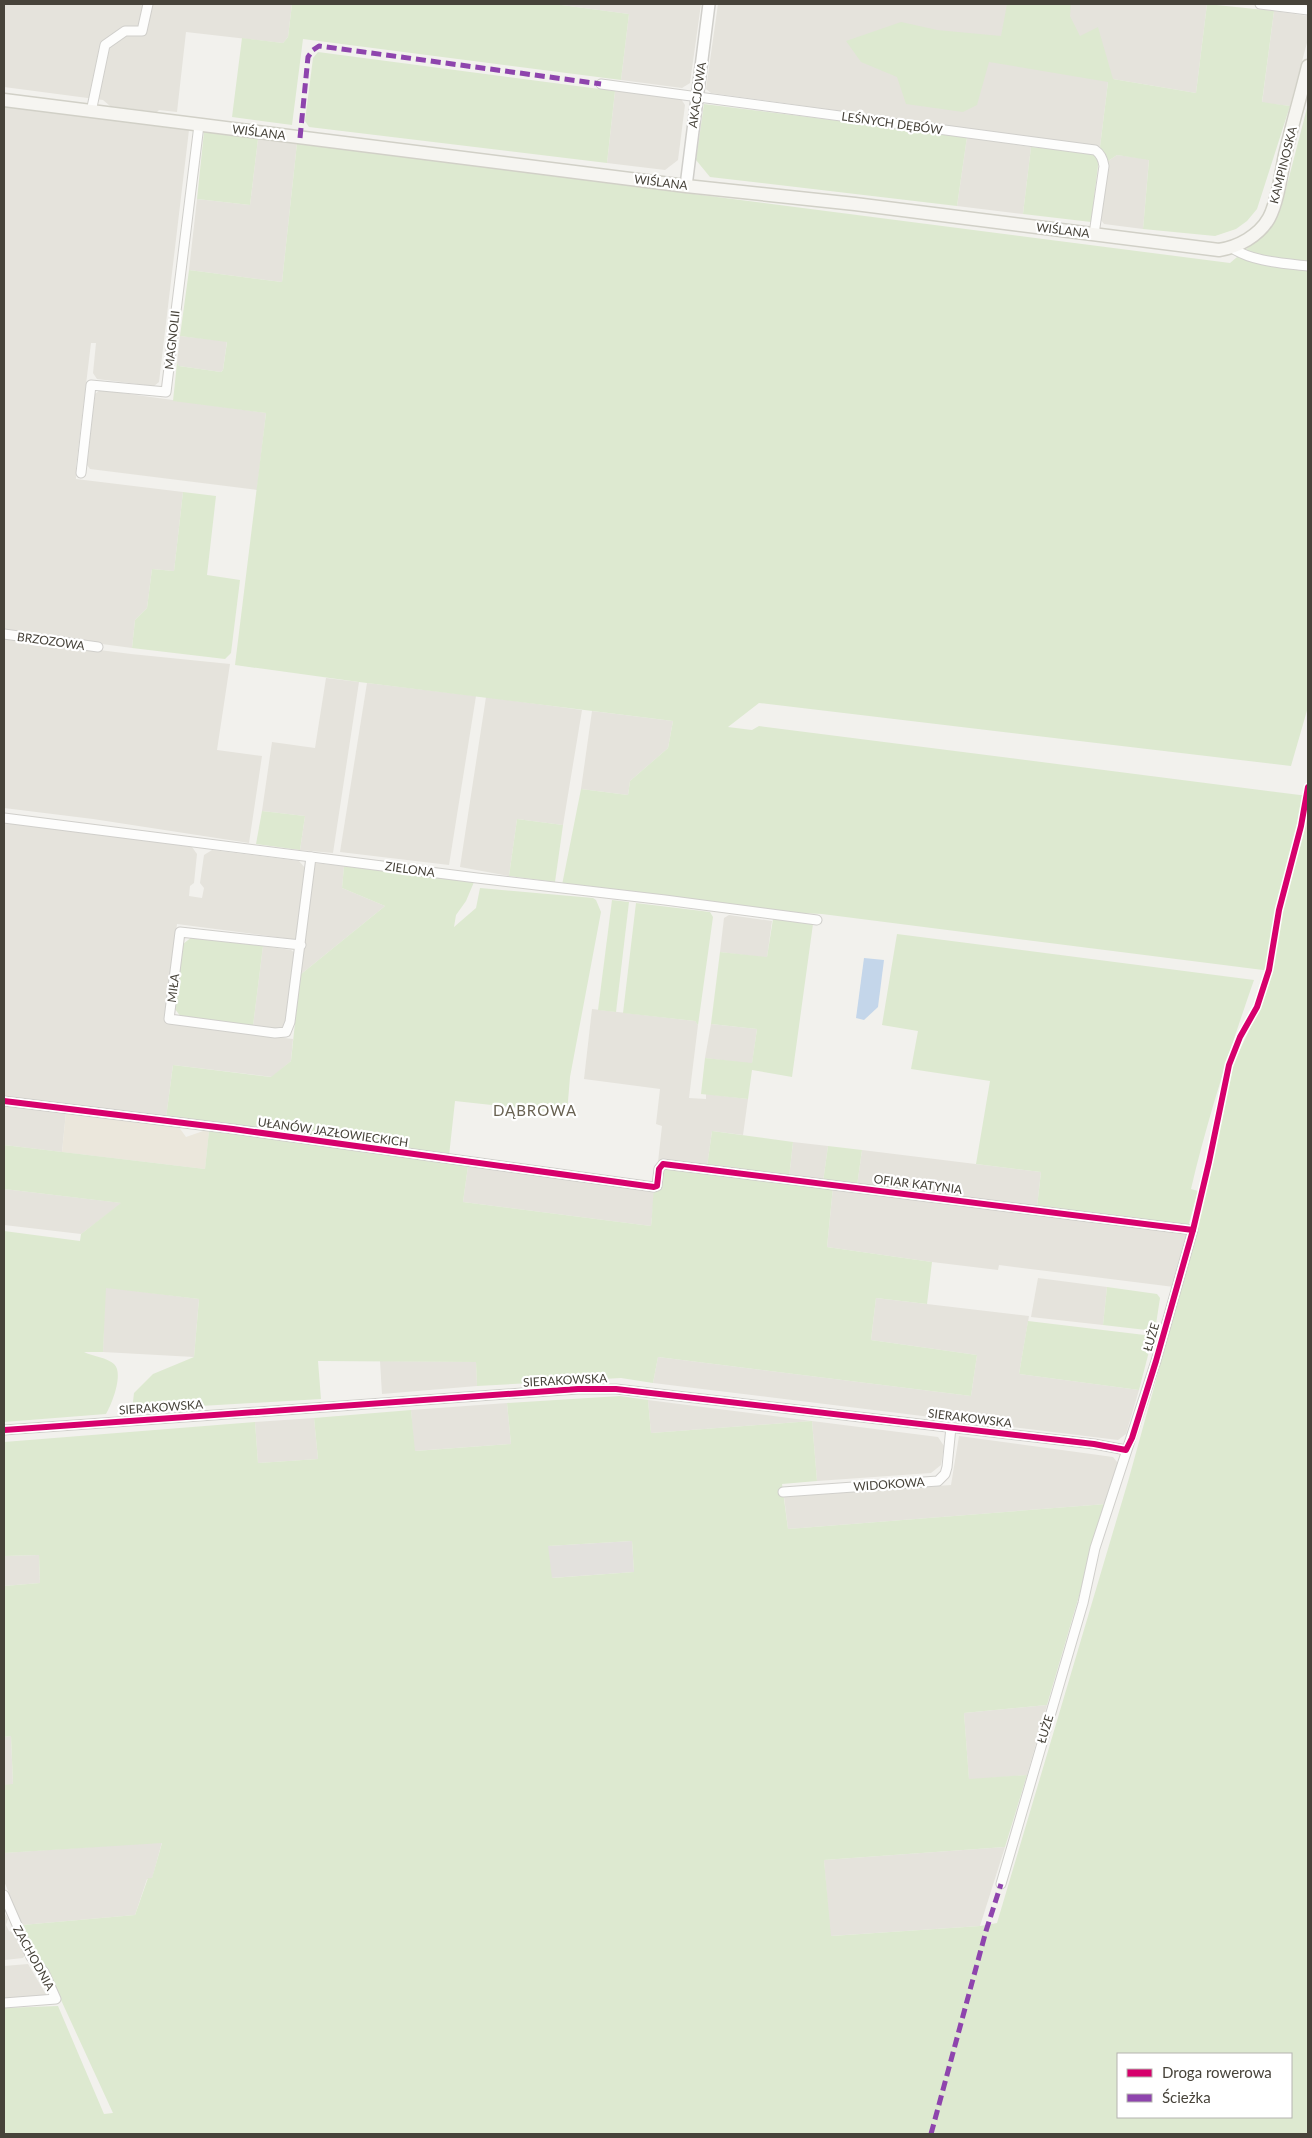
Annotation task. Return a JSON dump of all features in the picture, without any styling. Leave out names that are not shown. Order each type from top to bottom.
[{"type":"main road","name":"KAMPINOSKA","points":[[1232,248],[1254,234],[1269,218],[1280,184],[1308,66]]},
{"type":"main road","name":"WIŚLANA","points":[[4,100],[686,186],[855,204],[1219,250],[1232,248]]},
{"type":"street","points":[[91,112],[104,45],[125,31],[142,31],[148,4]]},
{"type":"street","name":"AKACJOWA","points":[[686,186],[709,4]]},
{"type":"street","points":[[1260,4],[1308,10]]},
{"type":"street","name":"LEŚNYCH DĘBÓW","points":[[601,84],[1095,150],[1103,160],[1104,166],[1094,234]]},
{"type":"street","name":"MAGNOLII","points":[[81,473],[92,385],[166,392],[199,125]]},
{"type":"street","points":[[1232,248],[1240,254],[1308,266]]},
{"type":"street","name":"BRZOZOWA","points":[[4,634],[98,647]]},
{"type":"street","name":"ZIELONA","points":[[4,818],[817,920]]},
{"type":"street","name":"MIŁA","points":[[301,945],[180,932],[169,1019],[275,1033],[286,1032],[290,1022],[301,945],[311,857]]},
{"type":"street","name":"UŁANÓW JAZŁOWIECKICH","points":[[4,1101],[233,1129],[654,1187],[657,1184]]},
{"type":"street","name":"OFIAR KATYNIA","points":[[657,1184],[659,1169],[663,1164],[1193,1230]]},
{"type":"street","name":"ŁUŻE","points":[[1001,1884],[1083,1603],[1096,1548],[1156,1361],[1193,1230]]},
{"type":"street","name":"SIERAKOWSKA","points":[[4,1430],[578,1389],[616,1389],[1094,1444],[1126,1450]]},
{"type":"street","name":"WIDOKOWA","points":[[783,1492],[938,1481],[945,1474],[947,1467],[952,1428]]},
{"type":"street","name":"ZACHODNIA","points":[[4,1895],[23,1941],[31,1957],[44,1972],[56,1999],[4,2004]]},
{"type":"shaded area","points":[[4,4],[292,4],[288,37],[283,43],[186,32],[177,112],[159,110],[157,112],[110,106],[103,100],[4,87]]},
{"type":"shaded area","points":[[554,4],[701,4],[690,83],[682,88],[621,80],[629,14]]},
{"type":"shaded area","points":[[718,4],[1207,4],[1196,93],[1113,79],[1108,82],[1100,147],[711,93],[706,89]]},
{"type":"shaded area","points":[[1274,11],[1308,16],[1308,39],[1290,106],[1262,103]]},
{"type":"shaded area","points":[[615,91],[681,99],[685,105],[678,160],[665,170],[607,163]]},
{"type":"shaded area","points":[[4,107],[189,130],[159,382],[154,386],[97,379],[93,373],[96,343],[91,343],[76,467],[76,479],[183,492],[174,571],[152,569],[147,608],[135,620],[132,648],[4,631]]},
{"type":"shaded area","points":[[967,137],[1031,147],[1023,214],[957,206]]},
{"type":"shaded area","points":[[258,139],[297,143],[282,282],[189,270],[197,199],[250,205]]},
{"type":"shaded area","points":[[1117,155],[1149,159],[1143,229],[1104,224],[1101,220],[1108,161]]},
{"type":"shaded area","points":[[180,336],[227,341],[223,370],[221,372],[179,366],[177,363]]},
{"type":"shaded area","points":[[100,390],[266,413],[257,490],[90,469],[87,465],[95,394]]},
{"type":"shaded area","points":[[4,638],[230,664],[217,750],[262,756],[249,843],[93,819],[4,808]]},
{"type":"shaded area","points":[[326,678],[359,682],[333,853],[300,850],[305,816],[262,811],[272,742],[315,748]]},
{"type":"shaded area","points":[[367,683],[476,696],[449,865],[340,852]]},
{"type":"shaded area","points":[[486,697],[582,710],[563,825],[517,819],[509,876],[460,867]]},
{"type":"shaded area","points":[[592,711],[673,721],[668,748],[630,781],[628,795],[581,789]]},
{"type":"shaded area","points":[[4,822],[192,847],[197,854],[194,883],[190,886],[189,896],[202,898],[204,888],[200,883],[204,855],[212,850],[299,861],[306,869],[299,940],[177,924],[165,1023],[293,1039],[291,1061],[272,1077],[173,1065],[166,1118],[4,1097]]},
{"type":"shaded area","points":[[313,863],[344,866],[342,888],[385,906],[300,975]]},
{"type":"shaded area","points":[[729,915],[772,921],[767,958],[720,952],[724,918]]},
{"type":"shaded area","points":[[263,946],[291,950],[295,953],[286,1024],[278,1030],[253,1026]]},
{"type":"shaded area","points":[[592,1009],[695,1021],[698,1025],[689,1098],[706,1099],[706,1094],[748,1099],[743,1135],[712,1131],[707,1167],[658,1162],[662,1126],[656,1124],[660,1089],[584,1079]]},
{"type":"shaded area","points":[[711,1024],[757,1029],[752,1064],[705,1058]]},
{"type":"shaded area","points":[[4,1104],[66,1112],[62,1152],[4,1145]]},
{"type":"shaded area","points":[[66,1112],[178,1126],[186,1137],[206,1130],[209,1131],[205,1169],[62,1152]]},
{"type":"shaded area","points":[[793,1142],[828,1146],[823,1182],[789,1178]]},
{"type":"shaded area","points":[[862,1150],[1041,1172],[1037,1207],[857,1186]]},
{"type":"shaded area","points":[[468,1166],[655,1190],[651,1226],[463,1202]]},
{"type":"shaded area","points":[[833,1187],[1188,1231],[1174,1287],[999,1265],[998,1270],[932,1262],[827,1247]]},
{"type":"shaded area","points":[[4,1189],[122,1203],[81,1234],[4,1225]]},
{"type":"shaded area","points":[[1038,1278],[1107,1287],[1103,1325],[1031,1317]]},
{"type":"shaded area","points":[[105,1287],[199,1299],[194,1357],[103,1352]]},
{"type":"shaded area","points":[[876,1298],[1029,1316],[1019,1374],[1139,1390],[1126,1434],[1118,1440],[653,1383],[658,1357],[971,1396],[977,1355],[871,1340]]},
{"type":"shaded area","points":[[380,1361],[476,1362],[477,1386],[382,1394]]},
{"type":"shaded area","points":[[648,1400],[812,1421],[651,1433]]},
{"type":"shaded area","points":[[507,1403],[511,1444],[414,1451],[411,1410]]},
{"type":"shaded area","points":[[314,1418],[318,1459],[258,1463],[255,1422]]},
{"type":"shaded area","points":[[812,1421],[938,1437],[944,1446],[941,1465],[931,1473],[817,1481]]},
{"type":"shaded area","points":[[959,1436],[1113,1457],[1118,1463],[1106,1504],[788,1529],[784,1497],[951,1485]]},
{"type":"shaded area","points":[[632,1541],[634,1572],[551,1578],[547,1546]]},
{"type":"shaded area","points":[[39,1555],[40,1583],[4,1586],[4,1556]]},
{"type":"shaded area","points":[[1047,1705],[1027,1775],[969,1780],[964,1713]]},
{"type":"shaded area","points":[[11,1736],[13,1785],[4,1785],[4,1737]]},
{"type":"shaded area","points":[[162,1842],[152,1879],[147,1879],[135,1915],[22,1925],[4,1881],[4,1853]]},
{"type":"shaded area","points":[[1005,1847],[980,1926],[830,1936],[824,1860]]},
{"type":"shaded area","points":[[4,1912],[8,1919],[6,1925],[9,1931],[14,1933],[25,1955],[23,1958],[4,1960]]},
{"type":"shaded area","points":[[28,1964],[47,1996],[4,1999],[4,1966]]},
{"type":"green space","points":[[292,4],[554,4],[629,14],[621,80],[303,39],[292,125],[232,117],[242,38],[283,43],[288,37]]},
{"type":"green space","points":[[1007,4],[1071,4],[1070,16],[1080,36],[1098,27],[1113,79],[1196,93],[1207,4],[1274,11],[1262,102],[1290,106],[1257,209],[1247,221],[1236,229],[1215,236],[1143,229],[1149,160],[1117,155],[1108,161],[1100,147],[1108,82],[989,62],[977,105],[963,112],[906,104],[897,77],[861,62],[846,41],[901,22],[937,30],[1001,36]]},
{"type":"green space","points":[[318,52],[615,91],[607,163],[309,127],[305,121],[313,58]]},
{"type":"green space","points":[[704,104],[967,137],[957,206],[710,177],[696,160]]},
{"type":"green space","points":[[1308,104],[1308,707],[1291,766],[759,703],[728,727],[752,730],[759,726],[1308,796],[1308,2134],[4,2134],[4,2008],[58,2006],[104,2114],[113,2113],[61,2000],[22,1925],[135,1915],[148,1878],[152,1878],[162,1843],[4,1853],[4,1785],[13,1784],[11,1736],[4,1737],[4,1586],[40,1583],[39,1555],[4,1556],[4,1442],[255,1422],[258,1463],[318,1459],[314,1418],[411,1410],[415,1451],[511,1444],[507,1403],[620,1396],[648,1400],[651,1433],[812,1421],[817,1481],[782,1484],[788,1529],[1106,1504],[1047,1705],[964,1713],[969,1779],[1027,1775],[1005,1847],[824,1860],[831,1936],[980,1926],[997,1923],[1129,1478],[1180,1293],[1205,1191],[1229,1073],[1263,1001],[1271,971],[822,914],[778,912],[562,885],[581,789],[628,795],[630,781],[668,748],[673,721],[235,665],[266,413],[173,401],[177,363],[179,366],[221,372],[223,370],[227,342],[180,336],[189,270],[282,282],[297,143],[1230,263],[1270,229],[1281,208]],"holes":[[[632,1541],[634,1572],[552,1578],[548,1546]]]},
{"type":"green space","points":[[204,132],[258,139],[250,205],[197,199]]},
{"type":"green space","points":[[1031,147],[1096,153],[1099,158],[1091,222],[1023,214]]},
{"type":"green space","points":[[183,492],[216,496],[207,575],[240,580],[231,653],[225,659],[132,648],[135,620],[147,608],[152,569],[174,571]]},
{"type":"green space","points":[[262,811],[305,816],[300,850],[256,844]]},
{"type":"green space","points":[[517,819],[563,825],[555,882],[509,876]]},
{"type":"green space","points":[[344,866],[474,882],[466,901],[456,915],[454,927],[476,908],[480,888],[593,898],[596,900],[601,912],[570,1077],[567,1113],[455,1101],[449,1156],[444,1153],[166,1118],[173,1065],[271,1077],[291,1061],[300,975],[385,906],[342,888]]},
{"type":"green space","points":[[612,900],[629,902],[616,1012],[598,1010]]},
{"type":"green space","points":[[636,903],[710,912],[713,917],[698,1025],[695,1021],[623,1013]]},
{"type":"green space","points":[[773,919],[813,924],[792,1077],[752,1070],[748,1099],[701,1094],[705,1058],[752,1063],[757,1029],[711,1024],[720,952],[767,957]]},
{"type":"green space","points":[[897,934],[1254,980],[1204,1137],[1191,1189],[1198,1191],[1188,1227],[1037,1207],[1041,1172],[976,1164],[990,1081],[911,1069],[918,1031],[882,1025]]},
{"type":"green space","points":[[192,937],[263,946],[253,1026],[181,1017],[175,1009],[183,944]]},
{"type":"green space","points":[[209,1131],[468,1166],[463,1202],[651,1226],[655,1186],[660,1172],[665,1166],[833,1187],[827,1247],[932,1262],[927,1304],[876,1298],[871,1340],[977,1355],[971,1396],[658,1357],[653,1383],[621,1378],[477,1386],[476,1362],[318,1361],[321,1399],[132,1410],[134,1393],[153,1374],[194,1357],[199,1299],[106,1288],[103,1352],[84,1352],[108,1360],[117,1368],[116,1389],[106,1414],[4,1422],[4,1231],[80,1241],[81,1234],[121,1203],[4,1189],[4,1145],[205,1169]]},
{"type":"green space","points":[[712,1131],[793,1142],[789,1178],[707,1167]]},
{"type":"green space","points":[[828,1146],[862,1150],[857,1186],[823,1182]]},
{"type":"green space","points":[[1107,1287],[1157,1294],[1160,1298],[1155,1331],[1103,1325]]},
{"type":"green space","points":[[1028,1321],[1153,1336],[1139,1390],[1019,1374]]},
{"type":"water","points":[[864,958],[884,960],[878,1007],[864,1020],[856,1018]]},
{"type":"marked path","points":[[300,138],[308,57],[319,46],[601,84]]},
{"type":"marked path","points":[[931,2134],[986,1931],[1001,1884]]},
{"type":"cycle path","points":[[4,1430],[578,1389],[616,1389],[1094,1444],[1126,1450],[1132,1438],[1156,1361],[1193,1230],[1229,1065],[1240,1037],[1257,1007],[1269,970],[1279,910],[1301,826],[1308,787]]},
{"type":"cycle path","points":[[4,1101],[233,1129],[654,1187],[657,1186],[659,1169],[663,1164],[1193,1230]]},
{"type":"district","name":"DĄBROWA","points":[[535,1110]]}]
